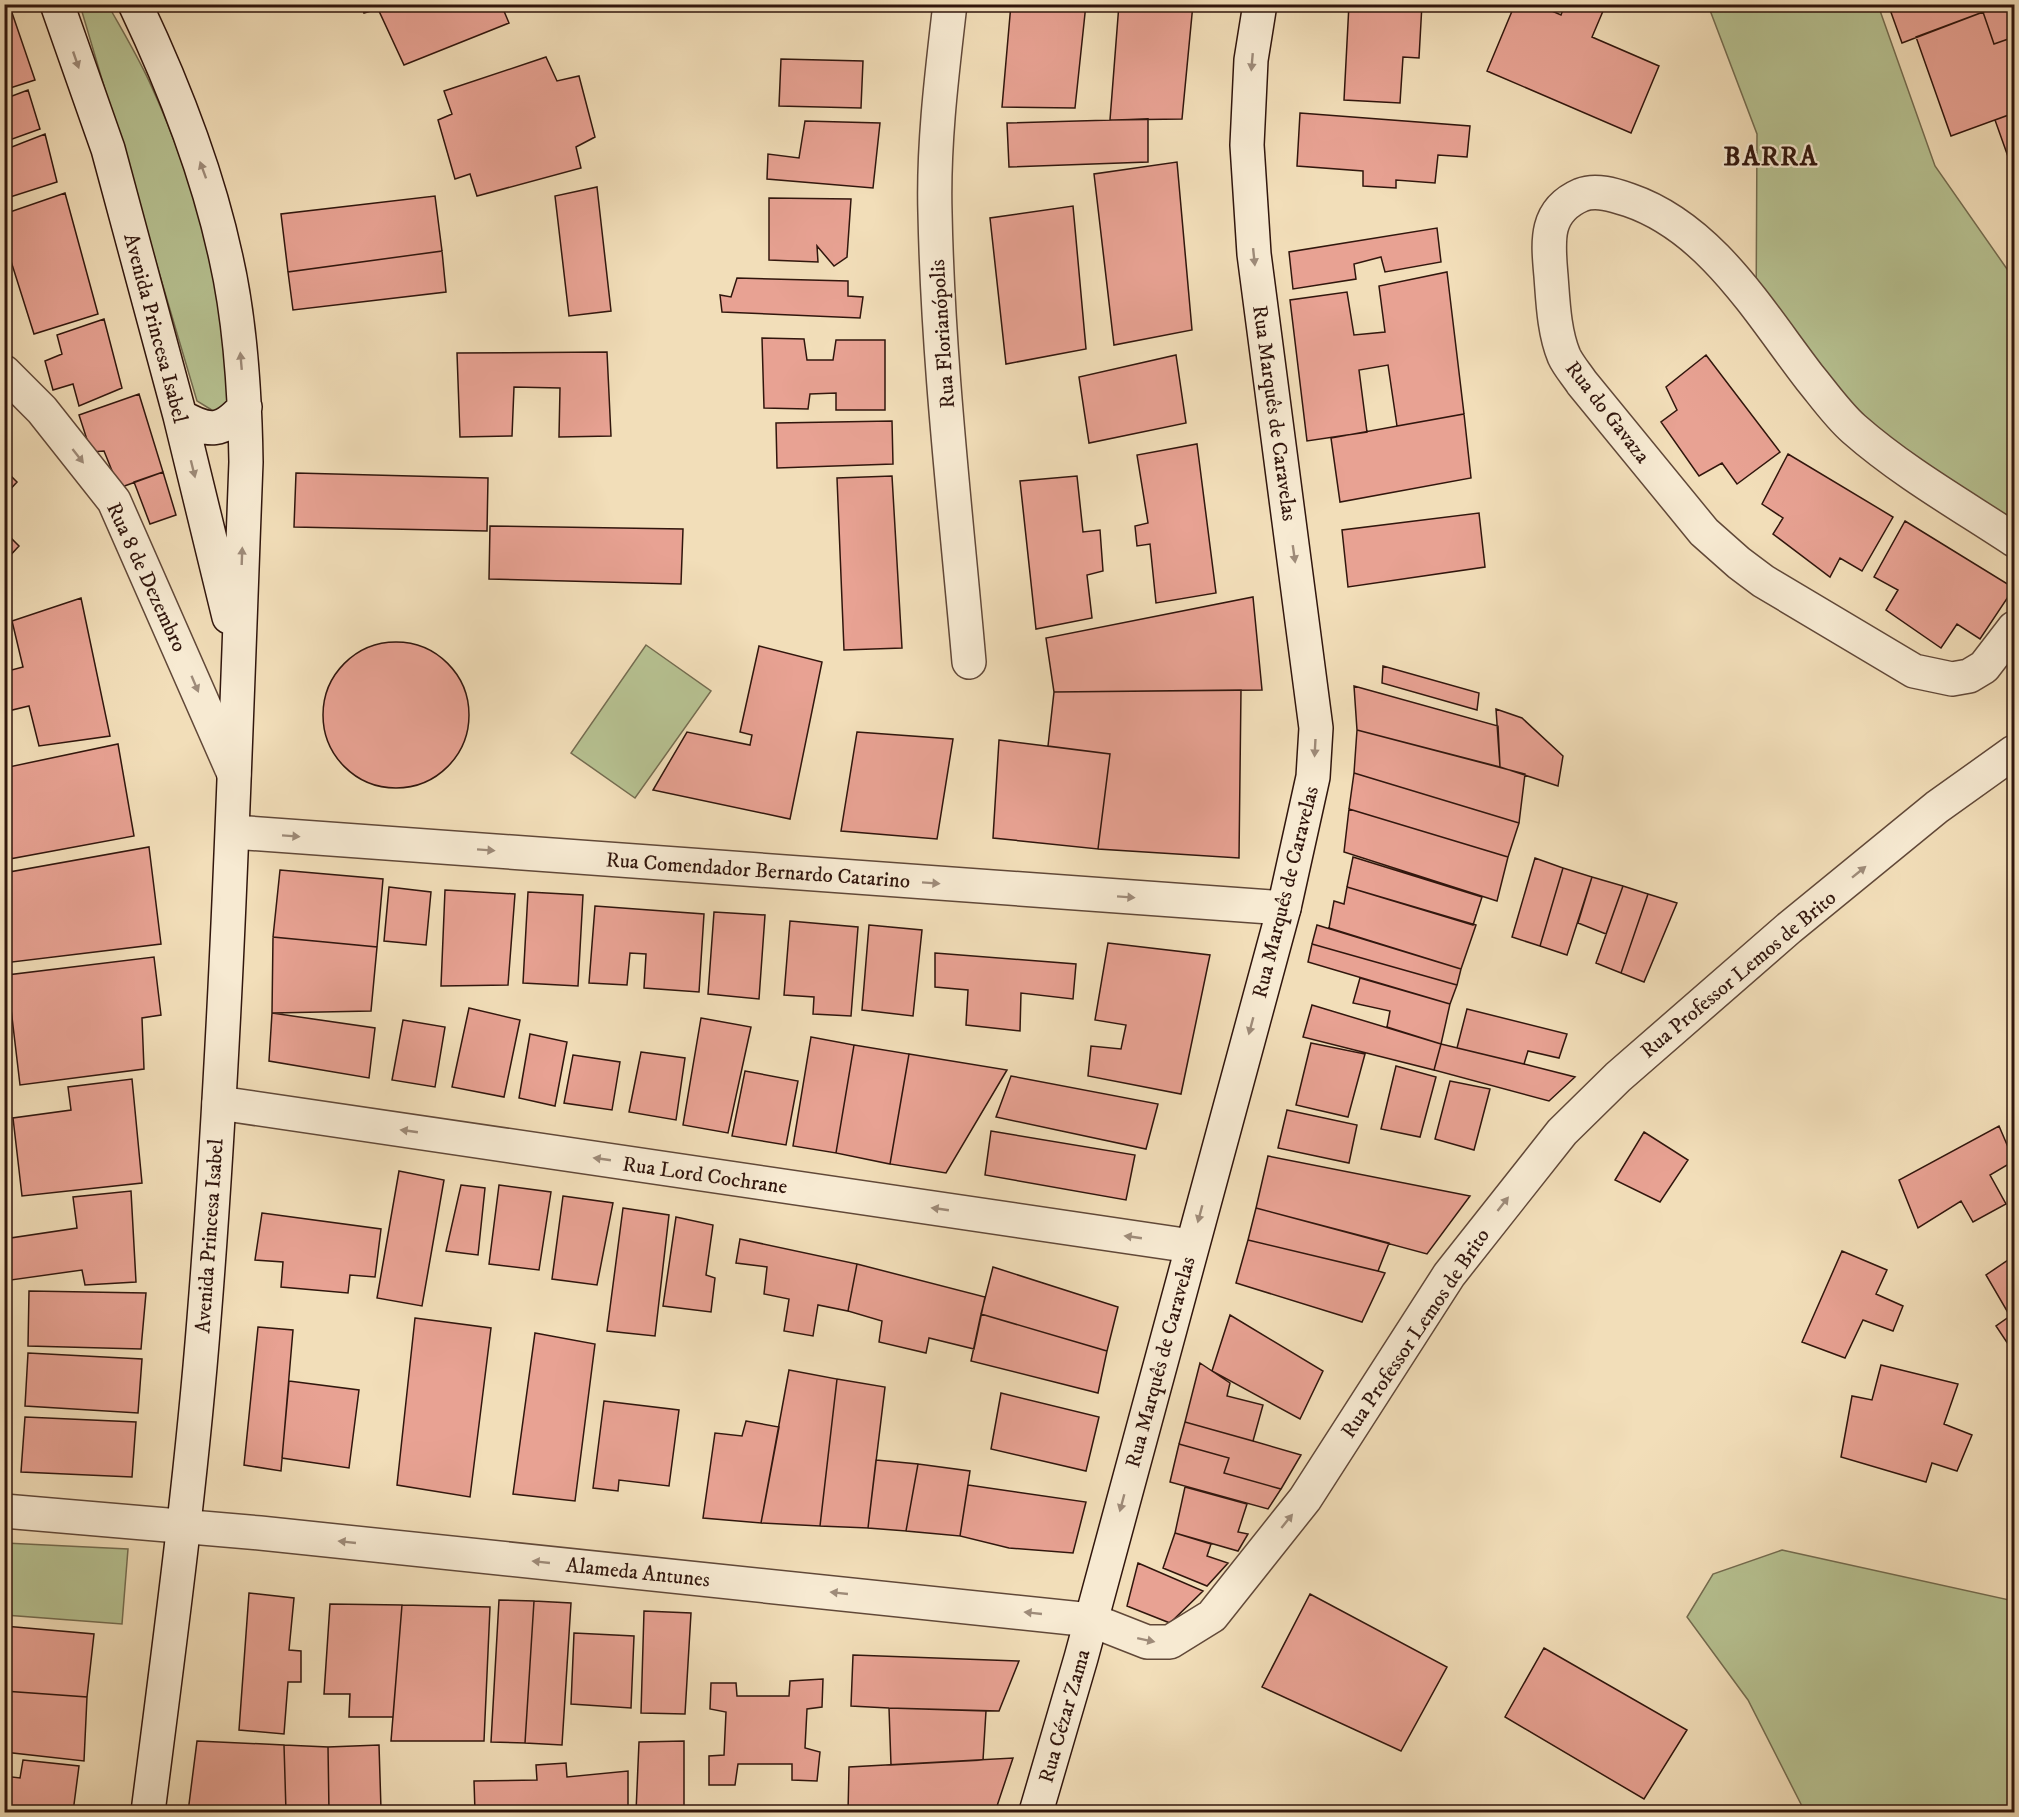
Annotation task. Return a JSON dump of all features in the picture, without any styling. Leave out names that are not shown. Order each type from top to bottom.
[{"type":"street","name":"Avenida Princesa Isabel","points":[[57,4],[108,149],[180,416],[238,656]]},
{"type":"street","name":"Avenida Princesa Isabel","points":[[135,4],[161,58],[207,180],[227,260],[245,407],[246,462],[233,832],[219,1103],[204,1321],[184,1526],[148,1812]]},
{"type":"street","name":"Rua Florianópolis","points":[[950,4],[939,96],[934,212],[941,341],[969,662]]},
{"type":"street","name":"Rua Marquês de Caravelas","points":[[1091,1620],[1284,908],[1313,777],[1316,728],[1254,254],[1248,145],[1251,60],[1260,4]]},
{"type":"street","name":"Rua do Gavaza","points":[[2014,540],[1886,454],[1853,428],[1825,397],[1726,269],[1694,237],[1676,223],[1645,206],[1612,195],[1588,193],[1567,201],[1554,217],[1548,244],[1556,325],[1564,357],[1582,383],[1704,532],[1763,581],[1914,671],[1952,679],[1969,676],[1984,667],[2014,628]]},
{"type":"street","name":"Rua 8 de Dezembro","points":[[4,372],[42,410],[114,501],[234,774]]},
{"type":"street","points":[[180,416],[201,428],[217,428],[231,422],[245,407]]},
{"type":"street","name":"Rua Professor Lemos de Brito","points":[[1091,1620],[1147,1642],[1170,1642],[1212,1616],[1305,1499],[1449,1275],[1562,1132],[1618,1077],[1789,928],[1937,807],[2014,752]]},
{"type":"street","name":"Rua Comendador Bernardo Catarino","points":[[233,832],[1284,908]]},
{"type":"street","name":"Rua Lord Cochrane","points":[[219,1103],[1191,1246]]},
{"type":"street","name":"Alameda Antunes","points":[[4,1511],[184,1526],[1091,1620]]},
{"type":"street","name":"Rua Cézar Zama","points":[[1036,1812],[1091,1620]]},
{"type":"green space","points":[[80,5],[108,5],[149,81],[193,196],[213,276],[226,357],[230,398],[215,412],[197,401]]},
{"type":"green space","points":[[1708,5],[1878,5],[1935,166],[2014,279],[2014,549],[1756,321],[1757,134]]},
{"type":"green space","points":[[646,645],[711,691],[635,798],[571,753]]},
{"type":"green space","points":[[5,1543],[128,1549],[122,1624],[5,1615]]},
{"type":"green space","points":[[1782,1550],[2014,1601],[2014,1812],[1805,1812],[1748,1700],[1687,1617],[1713,1574]]},
{"type":"building","points":[[4,4],[9,4],[35,80],[4,90]]},
{"type":"building","points":[[361,4],[501,4],[509,23],[404,65],[378,9],[364,13]]},
{"type":"building","points":[[1011,4],[1086,4],[1075,108],[1002,107]]},
{"type":"building","points":[[1119,4],[1193,4],[1182,119],[1110,120]]},
{"type":"building","points":[[1349,4],[1422,4],[1419,58],[1403,57],[1400,103],[1344,100]]},
{"type":"building","points":[[1515,4],[1536,4],[1561,15],[1565,4],[1606,4],[1592,37],[1659,66],[1631,133],[1487,71]]},
{"type":"building","points":[[1888,4],[2004,4],[1902,43]]},
{"type":"building","points":[[2004,4],[2014,4],[2014,37],[1994,44],[1983,12]]},
{"type":"building","points":[[1983,12],[1994,44],[2014,37],[2014,113],[1951,136],[1916,37]]},
{"type":"building","points":[[546,57],[557,81],[579,76],[595,137],[576,147],[581,168],[477,196],[470,174],[455,179],[438,120],[452,114],[444,91]]},
{"type":"building","points":[[781,59],[863,61],[861,108],[779,106]]},
{"type":"building","points":[[28,90],[40,129],[4,142],[4,99]]},
{"type":"building","points":[[1300,113],[1470,126],[1467,157],[1438,155],[1435,183],[1396,180],[1396,188],[1363,186],[1363,171],[1297,166]]},
{"type":"building","points":[[2014,113],[2014,164],[2011,165],[1995,120]]},
{"type":"building","points":[[1148,119],[1148,162],[1009,167],[1007,123]]},
{"type":"building","points":[[805,121],[880,123],[873,188],[767,179],[768,154],[799,158]]},
{"type":"building","points":[[45,134],[57,182],[4,199],[4,150]]},
{"type":"building","points":[[1177,162],[1192,330],[1114,345],[1094,174]]},
{"type":"building","points":[[597,187],[611,311],[569,316],[555,196]]},
{"type":"building","points":[[65,193],[98,314],[34,334],[4,239],[4,214]]},
{"type":"building","points":[[435,196],[442,251],[288,272],[281,214]]},
{"type":"building","points":[[769,198],[851,199],[847,257],[834,266],[817,246],[818,262],[769,260]]},
{"type":"building","points":[[1073,206],[1086,349],[1006,364],[990,218]]},
{"type":"building","points":[[1437,228],[1441,262],[1385,272],[1381,257],[1354,264],[1356,279],[1293,289],[1289,252]]},
{"type":"building","points":[[442,251],[446,292],[293,310],[288,272]]},
{"type":"building","points":[[1447,272],[1464,414],[1397,426],[1388,365],[1359,370],[1367,432],[1307,441],[1290,300],[1347,292],[1354,335],[1385,332],[1379,286]]},
{"type":"building","points":[[737,278],[848,281],[848,296],[863,297],[860,318],[722,312],[720,295],[731,297]]},
{"type":"building","points":[[104,319],[122,388],[79,406],[73,384],[53,390],[45,361],[62,354],[57,335]]},
{"type":"building","points":[[762,338],[804,339],[807,360],[833,360],[836,340],[885,340],[885,410],[836,410],[836,393],[810,394],[808,409],[764,408]]},
{"type":"building","points":[[607,352],[611,436],[559,437],[560,388],[514,387],[512,436],[460,437],[457,353]]},
{"type":"building","points":[[1176,355],[1186,423],[1089,443],[1079,377]]},
{"type":"building","points":[[1706,355],[1780,452],[1737,484],[1722,463],[1699,476],[1661,422],[1677,410],[1666,387]]},
{"type":"building","points":[[139,394],[163,472],[119,488],[104,451],[91,452],[79,415]]},
{"type":"building","points":[[1464,414],[1471,478],[1340,502],[1331,438]]},
{"type":"building","points":[[892,421],[893,464],[777,468],[776,423]]},
{"type":"building","points":[[1197,444],[1216,593],[1156,603],[1150,544],[1137,546],[1135,526],[1148,523],[1137,455]]},
{"type":"building","points":[[1788,454],[1893,517],[1862,571],[1840,558],[1830,577],[1773,534],[1783,518],[1762,504]]},
{"type":"building","points":[[4,469],[17,482],[4,496]]},
{"type":"building","points":[[163,472],[176,515],[150,524],[134,482]]},
{"type":"building","points":[[296,473],[488,478],[487,531],[294,527]]},
{"type":"building","points":[[892,476],[902,648],[844,650],[837,478]]},
{"type":"building","points":[[1077,476],[1083,532],[1100,530],[1103,571],[1087,575],[1092,618],[1036,629],[1020,481]]},
{"type":"building","points":[[1479,513],[1485,567],[1348,587],[1342,530]]},
{"type":"building","points":[[1905,521],[2014,588],[1980,639],[1957,624],[1941,648],[1886,610],[1898,590],[1874,577]]},
{"type":"building","points":[[490,526],[683,529],[681,584],[489,579]]},
{"type":"building","points":[[4,531],[19,546],[4,562]]},
{"type":"building","points":[[1253,597],[1262,690],[1054,692],[1046,638]]},
{"type":"building","points":[[81,598],[110,736],[39,746],[29,706],[4,712],[4,672],[23,667],[12,621]]},
{"type":"building","points":[[396,642],[424,648],[447,664],[463,687],[469,715],[463,743],[447,766],[424,782],[396,788],[368,782],[345,766],[329,743],[323,715],[329,687],[345,664],[368,648]]},
{"type":"building","points":[[759,646],[822,662],[790,819],[653,790],[687,732],[750,745],[752,735],[740,732]]},
{"type":"building","points":[[1383,666],[1479,693],[1477,710],[1382,683]]},
{"type":"building","points":[[1354,686],[1498,726],[1500,767],[1357,730]]},
{"type":"building","points":[[1241,690],[1239,858],[1098,849],[1110,754],[1048,746],[1054,692]]},
{"type":"building","points":[[1496,709],[1522,718],[1563,756],[1558,786],[1500,767]]},
{"type":"building","points":[[1357,730],[1525,774],[1519,823],[1354,773]]},
{"type":"building","points":[[857,732],[953,739],[937,839],[841,831]]},
{"type":"building","points":[[999,740],[1110,754],[1098,849],[993,838]]},
{"type":"building","points":[[118,744],[134,836],[4,860],[4,768]]},
{"type":"building","points":[[1354,773],[1519,823],[1508,857],[1349,809]]},
{"type":"building","points":[[1349,809],[1508,857],[1497,901],[1344,852]]},
{"type":"building","points":[[149,847],[161,944],[4,963],[4,873]]},
{"type":"building","points":[[1353,857],[1482,897],[1473,925],[1347,887]]},
{"type":"building","points":[[1535,858],[1563,868],[1540,946],[1512,937]]},
{"type":"building","points":[[1563,868],[1592,877],[1567,955],[1540,946]]},
{"type":"building","points":[[280,870],[383,879],[377,947],[273,937]]},
{"type":"building","points":[[1592,877],[1623,886],[1606,934],[1578,923]]},
{"type":"building","points":[[1623,886],[1648,894],[1621,973],[1596,963]]},
{"type":"building","points":[[389,887],[431,892],[426,945],[384,941]]},
{"type":"building","points":[[1347,887],[1476,925],[1461,969],[1329,928],[1334,901],[1344,904]]},
{"type":"building","points":[[445,890],[515,894],[508,985],[441,986]]},
{"type":"building","points":[[528,892],[583,895],[578,986],[523,983]]},
{"type":"building","points":[[1648,894],[1677,903],[1644,982],[1621,973]]},
{"type":"building","points":[[595,906],[704,914],[699,992],[644,988],[646,954],[630,953],[627,985],[589,983]]},
{"type":"building","points":[[714,912],[765,915],[759,999],[708,994]]},
{"type":"building","points":[[790,921],[858,927],[851,1016],[813,1014],[814,997],[784,995]]},
{"type":"building","points":[[869,925],[922,930],[913,1016],[862,1010]]},
{"type":"building","points":[[1317,925],[1461,969],[1457,985],[1312,944]]},
{"type":"building","points":[[273,937],[377,947],[371,1011],[272,1013]]},
{"type":"building","points":[[1108,943],[1210,955],[1181,1094],[1088,1076],[1091,1046],[1121,1049],[1126,1025],[1095,1020]]},
{"type":"building","points":[[1312,944],[1457,985],[1450,1004],[1308,962]]},
{"type":"building","points":[[935,953],[1076,964],[1073,999],[1021,993],[1020,1031],[966,1025],[968,990],[935,987]]},
{"type":"building","points":[[154,957],[161,1015],[142,1018],[144,1069],[20,1085],[7,975]]},
{"type":"building","points":[[1360,978],[1450,1004],[1441,1044],[1387,1027],[1390,1011],[1353,1003]]},
{"type":"building","points":[[1312,1005],[1441,1044],[1434,1070],[1303,1037]]},
{"type":"building","points":[[469,1008],[520,1020],[504,1097],[452,1087]]},
{"type":"building","points":[[1467,1009],[1567,1034],[1559,1058],[1528,1051],[1524,1064],[1457,1048]]},
{"type":"building","points":[[272,1013],[375,1028],[369,1078],[269,1061]]},
{"type":"building","points":[[701,1018],[751,1027],[728,1133],[683,1125]]},
{"type":"building","points":[[403,1020],[445,1027],[435,1087],[392,1080]]},
{"type":"building","points":[[530,1034],[567,1042],[555,1106],[519,1098]]},
{"type":"building","points":[[811,1037],[854,1045],[836,1153],[793,1146]]},
{"type":"building","points":[[1311,1043],[1365,1054],[1348,1117],[1296,1105]]},
{"type":"building","points":[[1441,1044],[1575,1077],[1549,1101],[1434,1070]]},
{"type":"building","points":[[854,1045],[909,1054],[890,1164],[836,1153]]},
{"type":"building","points":[[641,1052],[685,1058],[676,1120],[629,1112]]},
{"type":"building","points":[[909,1054],[1007,1070],[946,1173],[890,1164]]},
{"type":"building","points":[[573,1055],[620,1062],[612,1110],[564,1103]]},
{"type":"building","points":[[1396,1066],[1436,1077],[1420,1137],[1381,1129]]},
{"type":"building","points":[[745,1071],[798,1081],[786,1145],[732,1136]]},
{"type":"building","points":[[1011,1076],[1158,1104],[1146,1149],[996,1117]]},
{"type":"building","points":[[132,1079],[142,1183],[22,1196],[13,1118],[71,1110],[68,1087]]},
{"type":"building","points":[[1450,1081],[1490,1089],[1474,1150],[1435,1139]]},
{"type":"building","points":[[1287,1110],[1357,1125],[1349,1163],[1278,1148]]},
{"type":"building","points":[[1999,1126],[2014,1161],[1990,1175],[2006,1204],[1973,1222],[1961,1201],[1918,1228],[1899,1180]]},
{"type":"building","points":[[991,1131],[1135,1155],[1126,1200],[985,1175]]},
{"type":"building","points":[[1644,1132],[1688,1160],[1660,1202],[1615,1180]]},
{"type":"building","points":[[1268,1156],[1470,1196],[1427,1254],[1256,1208]]},
{"type":"building","points":[[399,1171],[444,1180],[422,1306],[377,1298]]},
{"type":"building","points":[[461,1185],[485,1188],[478,1255],[446,1251]]},
{"type":"building","points":[[499,1185],[551,1192],[539,1270],[489,1264]]},
{"type":"building","points":[[131,1191],[136,1282],[85,1285],[82,1270],[4,1281],[4,1239],[77,1228],[73,1197]]},
{"type":"building","points":[[563,1196],[613,1203],[597,1285],[552,1279]]},
{"type":"building","points":[[623,1208],[669,1215],[655,1336],[607,1331]]},
{"type":"building","points":[[1256,1208],[1389,1243],[1378,1271],[1248,1240]]},
{"type":"building","points":[[262,1213],[381,1229],[375,1277],[350,1275],[348,1293],[281,1287],[283,1262],[255,1260]]},
{"type":"building","points":[[676,1217],[713,1225],[706,1275],[715,1278],[711,1312],[663,1306]]},
{"type":"building","points":[[740,1239],[857,1264],[848,1311],[818,1305],[813,1336],[784,1331],[789,1299],[764,1294],[767,1267],[736,1263]]},
{"type":"building","points":[[1248,1240],[1385,1273],[1362,1322],[1236,1283]]},
{"type":"building","points":[[1842,1251],[1887,1270],[1876,1294],[1903,1306],[1893,1331],[1863,1320],[1845,1358],[1802,1342]]},
{"type":"building","points":[[2014,1256],[2014,1353],[1996,1326],[2010,1316],[1986,1275]]},
{"type":"building","points":[[857,1264],[985,1297],[974,1349],[929,1338],[926,1353],[879,1342],[882,1321],[848,1311]]},
{"type":"building","points":[[993,1267],[1118,1307],[1107,1351],[981,1314]]},
{"type":"building","points":[[29,1291],[146,1293],[141,1349],[28,1346]]},
{"type":"building","points":[[981,1314],[1107,1351],[1098,1393],[971,1361]]},
{"type":"building","points":[[1230,1315],[1323,1371],[1300,1419],[1212,1371]]},
{"type":"building","points":[[415,1318],[491,1328],[470,1497],[397,1485]]},
{"type":"building","points":[[258,1327],[293,1330],[281,1471],[244,1465]]},
{"type":"building","points":[[535,1333],[595,1344],[575,1501],[513,1494]]},
{"type":"building","points":[[28,1353],[142,1359],[138,1413],[25,1406]]},
{"type":"building","points":[[1200,1363],[1230,1383],[1227,1396],[1263,1405],[1253,1441],[1185,1422]]},
{"type":"building","points":[[1881,1365],[1958,1384],[1944,1424],[1972,1435],[1957,1471],[1932,1463],[1926,1482],[1841,1457],[1852,1396],[1872,1400]]},
{"type":"building","points":[[789,1370],[837,1379],[820,1526],[761,1523]]},
{"type":"building","points":[[837,1379],[885,1387],[868,1528],[820,1526]]},
{"type":"building","points":[[289,1381],[359,1390],[349,1468],[282,1458]]},
{"type":"building","points":[[1001,1393],[1099,1417],[1086,1471],[991,1449]]},
{"type":"building","points":[[604,1401],[679,1410],[669,1486],[619,1480],[618,1491],[593,1488]]},
{"type":"building","points":[[25,1417],[136,1422],[132,1477],[21,1472]]},
{"type":"building","points":[[746,1421],[779,1427],[761,1523],[703,1518],[715,1433],[742,1436]]},
{"type":"building","points":[[1185,1422],[1301,1455],[1281,1489],[1224,1473],[1229,1458],[1179,1444]]},
{"type":"building","points":[[1179,1444],[1229,1458],[1224,1473],[1281,1489],[1268,1509],[1170,1482]]},
{"type":"building","points":[[876,1460],[918,1464],[906,1531],[868,1528]]},
{"type":"building","points":[[918,1464],[970,1471],[960,1536],[906,1531]]},
{"type":"building","points":[[968,1485],[1086,1502],[1073,1553],[1009,1548],[960,1536]]},
{"type":"building","points":[[1185,1487],[1247,1504],[1238,1532],[1248,1534],[1238,1551],[1175,1533]]},
{"type":"building","points":[[1175,1533],[1211,1544],[1207,1556],[1228,1563],[1207,1586],[1163,1568]]},
{"type":"building","points":[[1138,1563],[1203,1591],[1170,1623],[1127,1606]]},
{"type":"building","points":[[249,1593],[294,1598],[289,1650],[301,1651],[301,1682],[288,1682],[284,1734],[239,1730]]},
{"type":"building","points":[[1310,1594],[1447,1667],[1401,1751],[1262,1687]]},
{"type":"building","points":[[499,1600],[534,1601],[525,1743],[491,1742]]},
{"type":"building","points":[[534,1601],[571,1603],[562,1745],[525,1743]]},
{"type":"building","points":[[330,1604],[402,1605],[393,1717],[349,1717],[350,1694],[324,1694]]},
{"type":"building","points":[[402,1605],[490,1607],[484,1741],[391,1741]]},
{"type":"building","points":[[644,1611],[691,1613],[685,1714],[641,1713]]},
{"type":"building","points":[[4,1626],[94,1634],[87,1697],[4,1691]]},
{"type":"building","points":[[574,1633],[634,1636],[631,1708],[571,1704]]},
{"type":"building","points":[[1544,1648],[1687,1730],[1644,1799],[1505,1717]]},
{"type":"building","points":[[853,1655],[1019,1661],[999,1711],[889,1708],[851,1706]]},
{"type":"building","points":[[823,1679],[822,1707],[807,1709],[805,1748],[820,1752],[817,1781],[792,1780],[792,1764],[738,1764],[735,1785],[709,1785],[709,1756],[724,1755],[726,1712],[710,1709],[711,1683],[736,1683],[737,1696],[789,1696],[790,1681]]},
{"type":"building","points":[[4,1691],[87,1697],[84,1761],[4,1752]]},
{"type":"building","points":[[889,1708],[986,1711],[983,1760],[891,1765]]},
{"type":"building","points":[[197,1741],[284,1745],[286,1812],[188,1812]]},
{"type":"building","points":[[684,1741],[684,1812],[636,1812],[639,1742]]},
{"type":"building","points":[[284,1745],[328,1747],[329,1812],[286,1812]]},
{"type":"building","points":[[379,1745],[381,1809],[329,1812],[328,1747]]},
{"type":"building","points":[[1013,1758],[995,1812],[848,1812],[849,1767]]},
{"type":"building","points":[[23,1760],[79,1766],[73,1812],[4,1812],[4,1776],[20,1778]]},
{"type":"building","points":[[566,1763],[567,1777],[628,1771],[628,1812],[475,1812],[474,1781],[537,1780],[536,1765]]},
{"type":"district","name":"BARRA","points":[[1771,156]]}]
